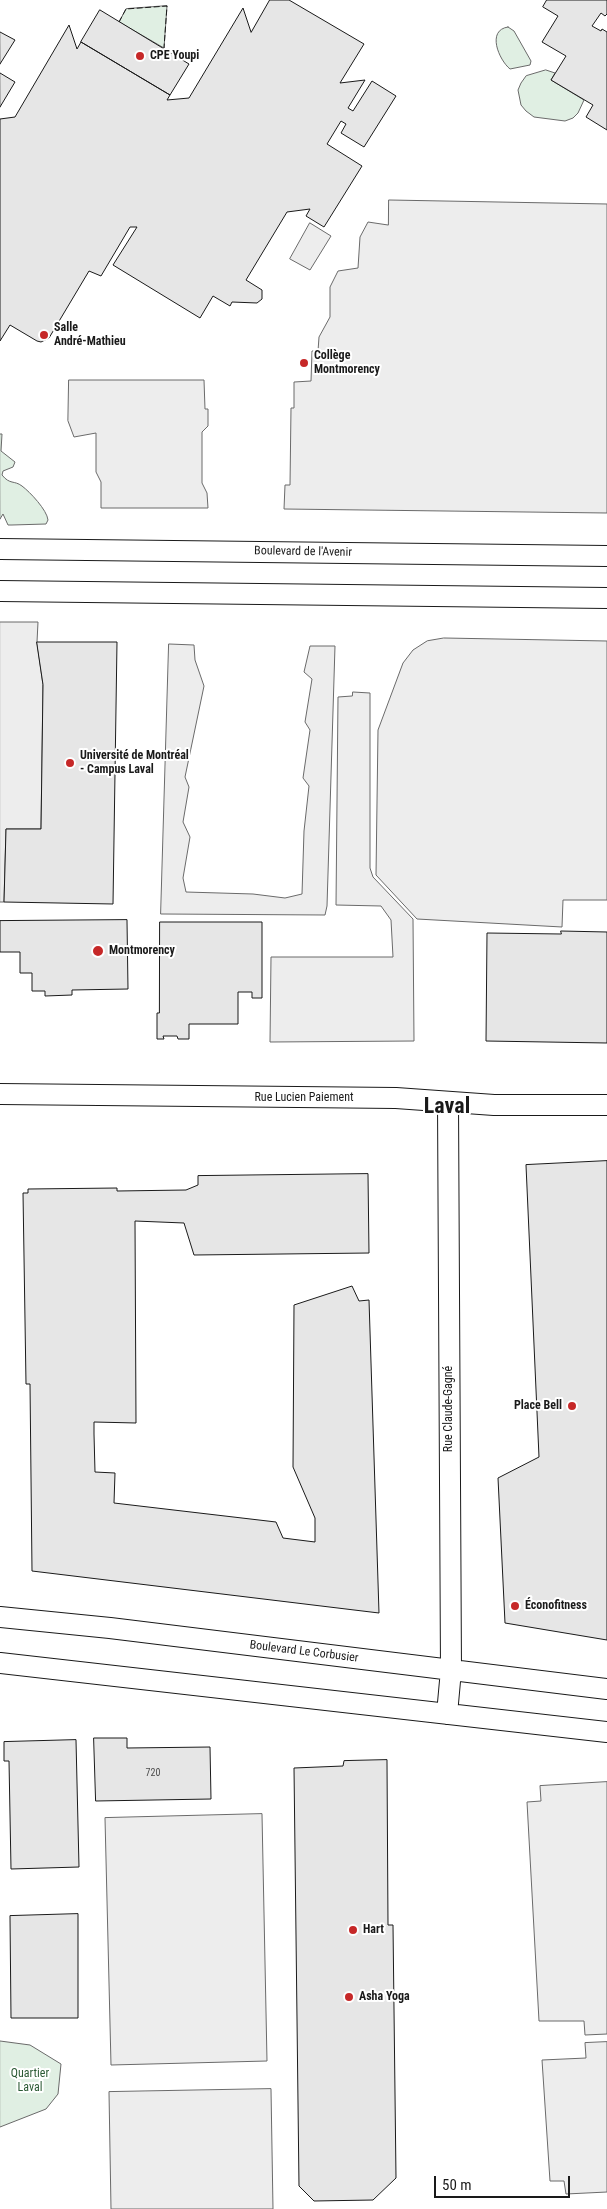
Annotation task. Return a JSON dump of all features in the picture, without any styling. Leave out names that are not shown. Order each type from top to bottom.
[{"type":"street","name":"Boulevard de l'Avenir","points":[[0,549],[607,556]]},
{"type":"street","points":[[0,591],[607,598]]},
{"type":"street","name":"Rue Lucien Paiement","points":[[0,1094],[396,1098],[448,1103],[607,1105]]},
{"type":"street","name":"Rue Claude-Gagné","points":[[447,1714],[451,1670],[448,1103]]},
{"type":"street","name":"Boulevard Le Corbusier","points":[[0,1617],[607,1689]]},
{"type":"street","points":[[0,1663],[607,1732]]},
{"type":"green space","points":[[167,6],[164,48],[119,22],[126,9]]},
{"type":"green space","points":[[508,27],[514,31],[531,61],[530,65],[510,69],[502,59],[496,39],[501,29]]},
{"type":"green space","points":[[546,70],[555,73],[551,80],[584,100],[578,113],[573,118],[565,121],[534,117],[521,105],[518,90],[526,76]]},
{"type":"green space","points":[[0,434],[2,434],[1,451],[15,462],[13,467],[3,471],[2,475],[7,480],[22,486],[33,497],[47,516],[46,524],[8,525],[3,514],[0,519]]},
{"type":"green space","name":"Quartier Laval","points":[[0,2041],[30,2045],[61,2064],[58,2094],[46,2109],[0,2127]]},
{"type":"shaded area","points":[[389,200],[607,204],[607,513],[284,509],[285,485],[290,485],[291,408],[294,408],[294,382],[311,381],[312,351],[318,351],[319,337],[330,317],[330,287],[338,271],[358,268],[360,237],[368,222],[388,225]]},
{"type":"shaded area","points":[[310,223],[331,236],[310,270],[290,259]]},
{"type":"shaded area","points":[[69,380],[204,380],[205,409],[208,409],[208,426],[202,432],[202,483],[207,493],[208,508],[101,508],[101,482],[96,472],[96,433],[74,437],[68,421]]},
{"type":"shaded area","points":[[0,622],[38,622],[37,642],[43,685],[41,829],[6,829],[4,902],[0,902]]},
{"type":"shaded area","points":[[444,638],[607,641],[607,900],[563,900],[562,927],[417,919],[376,875],[378,730],[403,663],[413,650],[427,641]]},
{"type":"shaded area","points":[[169,644],[194,645],[195,660],[204,686],[185,777],[189,787],[183,822],[190,837],[183,878],[186,892],[253,894],[285,898],[302,894],[304,831],[309,786],[303,778],[310,730],[305,722],[312,679],[304,672],[310,646],[335,646],[327,906],[325,915],[161,914]]},
{"type":"shaded area","points":[[353,692],[370,693],[370,868],[373,877],[413,919],[414,1041],[270,1042],[271,957],[393,957],[391,920],[381,906],[336,905],[338,697],[352,696]]},
{"type":"shaded area","points":[[607,1782],[607,2034],[585,2035],[584,2021],[539,2021],[527,1802],[541,1801],[540,1786]]},
{"type":"shaded area","points":[[262,1814],[267,2061],[111,2065],[105,1818]]},
{"type":"shaded area","points":[[607,2042],[607,2192],[566,2194],[564,2181],[550,2181],[542,2060],[586,2058],[585,2043]]},
{"type":"shaded area","points":[[271,2089],[273,2209],[111,2209],[109,2092]]},
{"type":"building","points":[[270,0],[289,0],[364,44],[340,83],[365,80],[348,108],[353,111],[372,81],[396,96],[364,147],[341,133],[346,124],[341,121],[327,144],[362,166],[324,227],[306,216],[310,209],[287,212],[246,280],[262,290],[262,299],[257,303],[232,302],[230,306],[213,296],[200,318],[113,265],[137,227],[130,227],[101,276],[89,271],[49,338],[41,342],[37,341],[10,325],[0,341],[0,119],[15,117],[69,25],[77,49],[81,42],[170,95],[167,100],[189,98],[243,8],[251,32]]},
{"type":"building","points":[[547,0],[607,0],[607,14],[605,16],[601,13],[592,26],[607,32],[607,130],[586,117],[593,105],[551,80],[566,56],[542,42],[558,16],[543,7]]},
{"type":"building","name":"CPE Youpi","points":[[100,10],[189,64],[170,95],[81,42]]},
{"type":"building","points":[[0,32],[15,40],[0,64]]},
{"type":"building","points":[[0,73],[15,82],[0,107]]},
{"type":"building","points":[[37,642],[117,642],[113,904],[4,902],[6,829],[41,829],[43,685]]},
{"type":"building","name":"Montmorency","points":[[127,920],[128,989],[72,990],[72,995],[45,996],[45,991],[32,991],[32,973],[20,973],[20,952],[0,952],[0,921]]},
{"type":"building","name":"Montmorency","points":[[160,922],[262,922],[262,998],[252,998],[252,992],[238,992],[238,1024],[189,1024],[189,1039],[178,1039],[177,1036],[163,1036],[164,1039],[157,1039]]},
{"type":"building","points":[[561,931],[607,932],[607,1043],[486,1041],[487,933],[561,934]]},
{"type":"building","name":"Place Bell","points":[[607,1161],[607,1640],[505,1623],[498,1478],[539,1457],[526,1165]]},
{"type":"building","points":[[368,1174],[369,1253],[194,1255],[184,1223],[135,1221],[136,1423],[94,1422],[94,1434],[95,1472],[115,1473],[114,1503],[276,1522],[283,1538],[315,1542],[315,1518],[293,1467],[294,1305],[352,1286],[359,1301],[369,1300],[379,1613],[32,1571],[30,1384],[26,1384],[23,1193],[28,1193],[28,1189],[117,1188],[117,1191],[186,1190],[198,1185],[198,1176]]},
{"type":"building","points":[[94,1738],[127,1738],[127,1748],[210,1747],[211,1799],[96,1801]]},
{"type":"building","points":[[76,1740],[79,1867],[11,1869],[9,1761],[4,1761],[4,1742]]},
{"type":"building","points":[[387,1760],[388,1925],[393,1925],[396,2178],[373,2200],[314,2201],[299,2186],[294,1768],[343,1766],[344,1761]]},
{"type":"building","points":[[78,1914],[78,2018],[11,2018],[10,1916]]},
{"type":"fence","points":[[119,22],[126,9],[167,6],[164,48]]},
{"type":"place","name":"CPE Youpi","points":[[140,56]]},
{"type":"place","name":"Salle André-Mathieu","points":[[44,335]]},
{"type":"place","name":"Collège Montmorency","points":[[304,363]]},
{"type":"place","name":"Université de Montréal - Campus Laval","points":[[70,763]]},
{"type":"place","name":"Montmorency","points":[[98,951]]},
{"type":"place","name":"Place Bell","points":[[572,1406]]},
{"type":"place","name":"Éconofitness","points":[[515,1606]]},
{"type":"place","name":"Hart","points":[[353,1930]]},
{"type":"place","name":"Asha Yoga","points":[[349,1997]]},
{"type":"district","name":"Laval","points":[[447,1107]]}]
